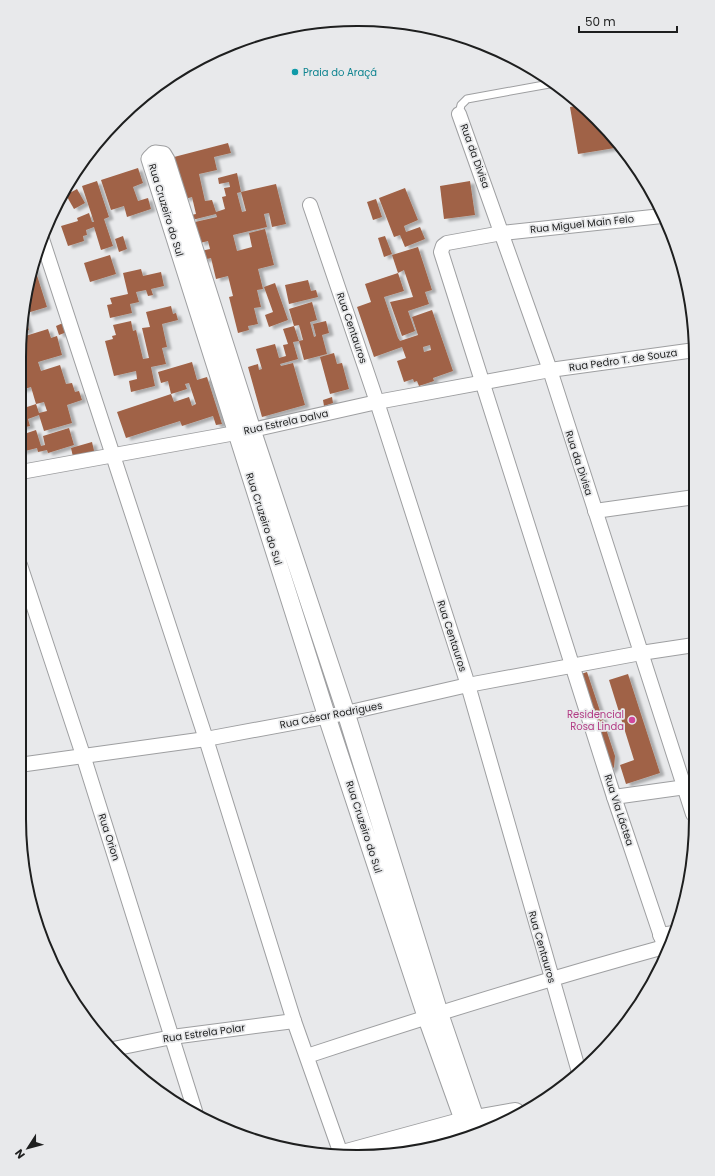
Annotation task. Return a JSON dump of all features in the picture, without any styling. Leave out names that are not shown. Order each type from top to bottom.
[{"type":"main road","points":[[363,1150],[472,1128],[496,1120]]},
{"type":"street","name":"Rua da Divisa","points":[[460,114],[550,370],[594,511],[641,653],[689,786]]},
{"type":"street","name":"Rua Centauros","points":[[310,205],[376,402],[468,686],[577,1067]]},
{"type":"street","name":"Rua Miguel Main Felo","points":[[484,383],[441,252],[443,246],[447,243],[502,232],[657,216]]},
{"type":"street","name":"Rua Cruzeiro do Sul","points":[[185,246],[274,525],[327,717],[379,847]]},
{"type":"street","points":[[45,248],[206,739],[294,1021],[340,1149]]},
{"type":"street","name":"Rua Pedro T. de Souza","points":[[550,370],[689,351]]},
{"type":"street","name":"Rua Estrela Dalva","points":[[26,471],[244,432],[376,402],[550,370]]},
{"type":"street","name":"Rua Via Láctea","points":[[484,383],[614,797],[664,945]]},
{"type":"street","points":[[594,511],[689,497]]},
{"type":"street","name":"Rua Cruzeiro do Sul","points":[[274,525],[346,713],[379,847],[432,1014],[472,1128]]},
{"type":"street","name":"Rua Orion","points":[[26,583],[83,755],[195,1108]]},
{"type":"street","name":"Rua César Rodrigues","points":[[26,764],[206,739],[327,717],[468,686],[641,653],[689,646]]},
{"type":"street","points":[[614,797],[689,786]]},
{"type":"street","points":[[307,1056],[432,1014],[663,946]]},
{"type":"street","name":"Rua Estrela Polar","points":[[118,1048],[172,1037],[294,1021]]},
{"type":"lane","points":[[460,114],[461,105],[467,99],[547,85]]},
{"type":"building","points":[[574,106],[576,108],[592,123],[614,148],[578,154],[570,107]]},
{"type":"building","points":[[228,143],[231,153],[214,157],[217,170],[199,174],[205,201],[212,200],[216,212],[225,209],[222,197],[226,196],[224,188],[230,187],[229,182],[219,184],[218,178],[237,173],[241,192],[276,184],[286,224],[272,227],[269,213],[264,214],[267,227],[233,235],[237,251],[252,247],[249,233],[265,229],[274,265],[258,269],[263,289],[257,290],[261,307],[254,308],[258,324],[248,326],[249,330],[238,333],[229,297],[233,296],[228,276],[216,279],[211,258],[203,260],[201,251],[210,249],[208,241],[200,243],[195,222],[217,217],[216,214],[192,220],[191,215],[196,214],[192,197],[185,199],[174,157]],"holes":[[[241,192],[246,211],[242,212],[237,193]]]},
{"type":"building","points":[[138,168],[143,183],[133,187],[138,201],[148,198],[151,209],[127,217],[124,206],[111,210],[101,180]]},
{"type":"building","points":[[97,181],[109,217],[104,219],[113,246],[101,250],[94,227],[86,230],[87,235],[83,236],[84,241],[68,246],[61,226],[78,221],[77,218],[89,213],[92,222],[94,222],[82,186]]},
{"type":"building","points":[[470,181],[475,215],[444,219],[440,186]]},
{"type":"building","points":[[405,188],[418,220],[404,226],[406,232],[420,227],[425,239],[405,247],[400,235],[394,237],[379,198]]},
{"type":"building","points":[[77,189],[85,203],[74,209],[67,197],[69,193]]},
{"type":"building","points":[[376,199],[382,217],[373,220],[367,202]]},
{"type":"building","points":[[123,236],[127,249],[119,252],[115,239]]},
{"type":"building","points":[[385,236],[392,254],[384,257],[378,238]]},
{"type":"building","points":[[418,247],[432,290],[425,292],[429,304],[408,311],[415,331],[402,336],[390,302],[413,297],[404,270],[398,273],[392,255]]},
{"type":"building","points":[[110,255],[116,274],[90,282],[84,263]]},
{"type":"building","points":[[141,269],[143,276],[161,272],[164,286],[151,289],[153,295],[148,296],[146,290],[136,292],[139,302],[130,304],[132,313],[110,318],[107,305],[112,304],[110,298],[128,294],[123,273]]},
{"type":"building","points":[[398,273],[404,291],[384,297],[398,338],[400,341],[418,335],[412,317],[432,310],[453,371],[433,378],[434,381],[419,386],[417,381],[414,382],[413,379],[404,382],[397,361],[406,358],[402,347],[374,357],[357,307],[371,302],[365,284]],"holes":[[[430,345],[431,350],[424,352],[423,347]]]},
{"type":"building","points":[[37,274],[47,307],[29,312]]},
{"type":"building","points":[[308,280],[311,291],[316,290],[318,297],[289,304],[285,285]]},
{"type":"building","points":[[275,283],[288,320],[269,327],[265,315],[273,312],[264,287]]},
{"type":"building","points":[[312,302],[317,320],[310,322],[314,337],[316,336],[313,324],[326,321],[329,333],[322,335],[327,354],[304,360],[299,341],[303,340],[299,325],[294,326],[289,309]]},
{"type":"building","points":[[171,306],[173,314],[176,313],[178,320],[162,324],[167,347],[162,348],[166,364],[151,367],[155,386],[131,392],[129,381],[137,379],[136,371],[114,376],[105,341],[113,339],[112,336],[116,335],[113,325],[131,321],[133,331],[136,330],[143,359],[149,358],[142,328],[150,327],[146,312]]},
{"type":"building","points":[[63,323],[67,332],[59,335],[56,326]]},
{"type":"building","points":[[294,326],[299,341],[293,342],[298,359],[280,364],[281,366],[293,363],[305,405],[262,417],[248,367],[258,364],[259,370],[262,369],[256,349],[275,344],[279,358],[286,356],[283,345],[288,344],[283,329]]},
{"type":"building","points":[[48,329],[51,338],[57,336],[62,355],[38,362],[41,371],[60,365],[66,384],[72,383],[75,392],[79,391],[82,400],[67,405],[72,423],[44,431],[39,415],[28,419],[30,426],[26,427],[26,407],[36,404],[31,387],[26,388],[27,335]],"holes":[[[44,402],[47,411],[39,413],[36,404]]]},
{"type":"building","points":[[334,353],[337,364],[342,363],[349,389],[330,394],[320,357]]},
{"type":"building","points":[[192,362],[197,380],[207,377],[222,424],[216,425],[213,416],[182,426],[180,421],[126,438],[117,412],[171,394],[168,381],[161,383],[158,372]],"holes":[[[189,383],[196,404],[192,406],[189,397],[174,402],[171,394],[187,389],[185,384]]]},
{"type":"building","points":[[332,397],[333,403],[324,406],[323,400]]},
{"type":"building","points":[[69,428],[74,445],[48,453],[47,450],[38,452],[37,448],[26,451],[26,433],[36,430],[41,446],[45,445],[43,436]]},
{"type":"building","points":[[92,442],[95,455],[74,461],[71,448]]},
{"type":"building","points":[[587,672],[615,756],[614,767],[610,772],[578,675]]},
{"type":"building","name":"Residencial Rosa Linda","points":[[628,674],[660,773],[626,784],[620,765],[634,760],[609,680]]},
{"type":"place","name":"Praia do Araçá","points":[[295,72]]},
{"type":"place","name":"Residencial Rosa Linda","points":[[632,720]]}]
